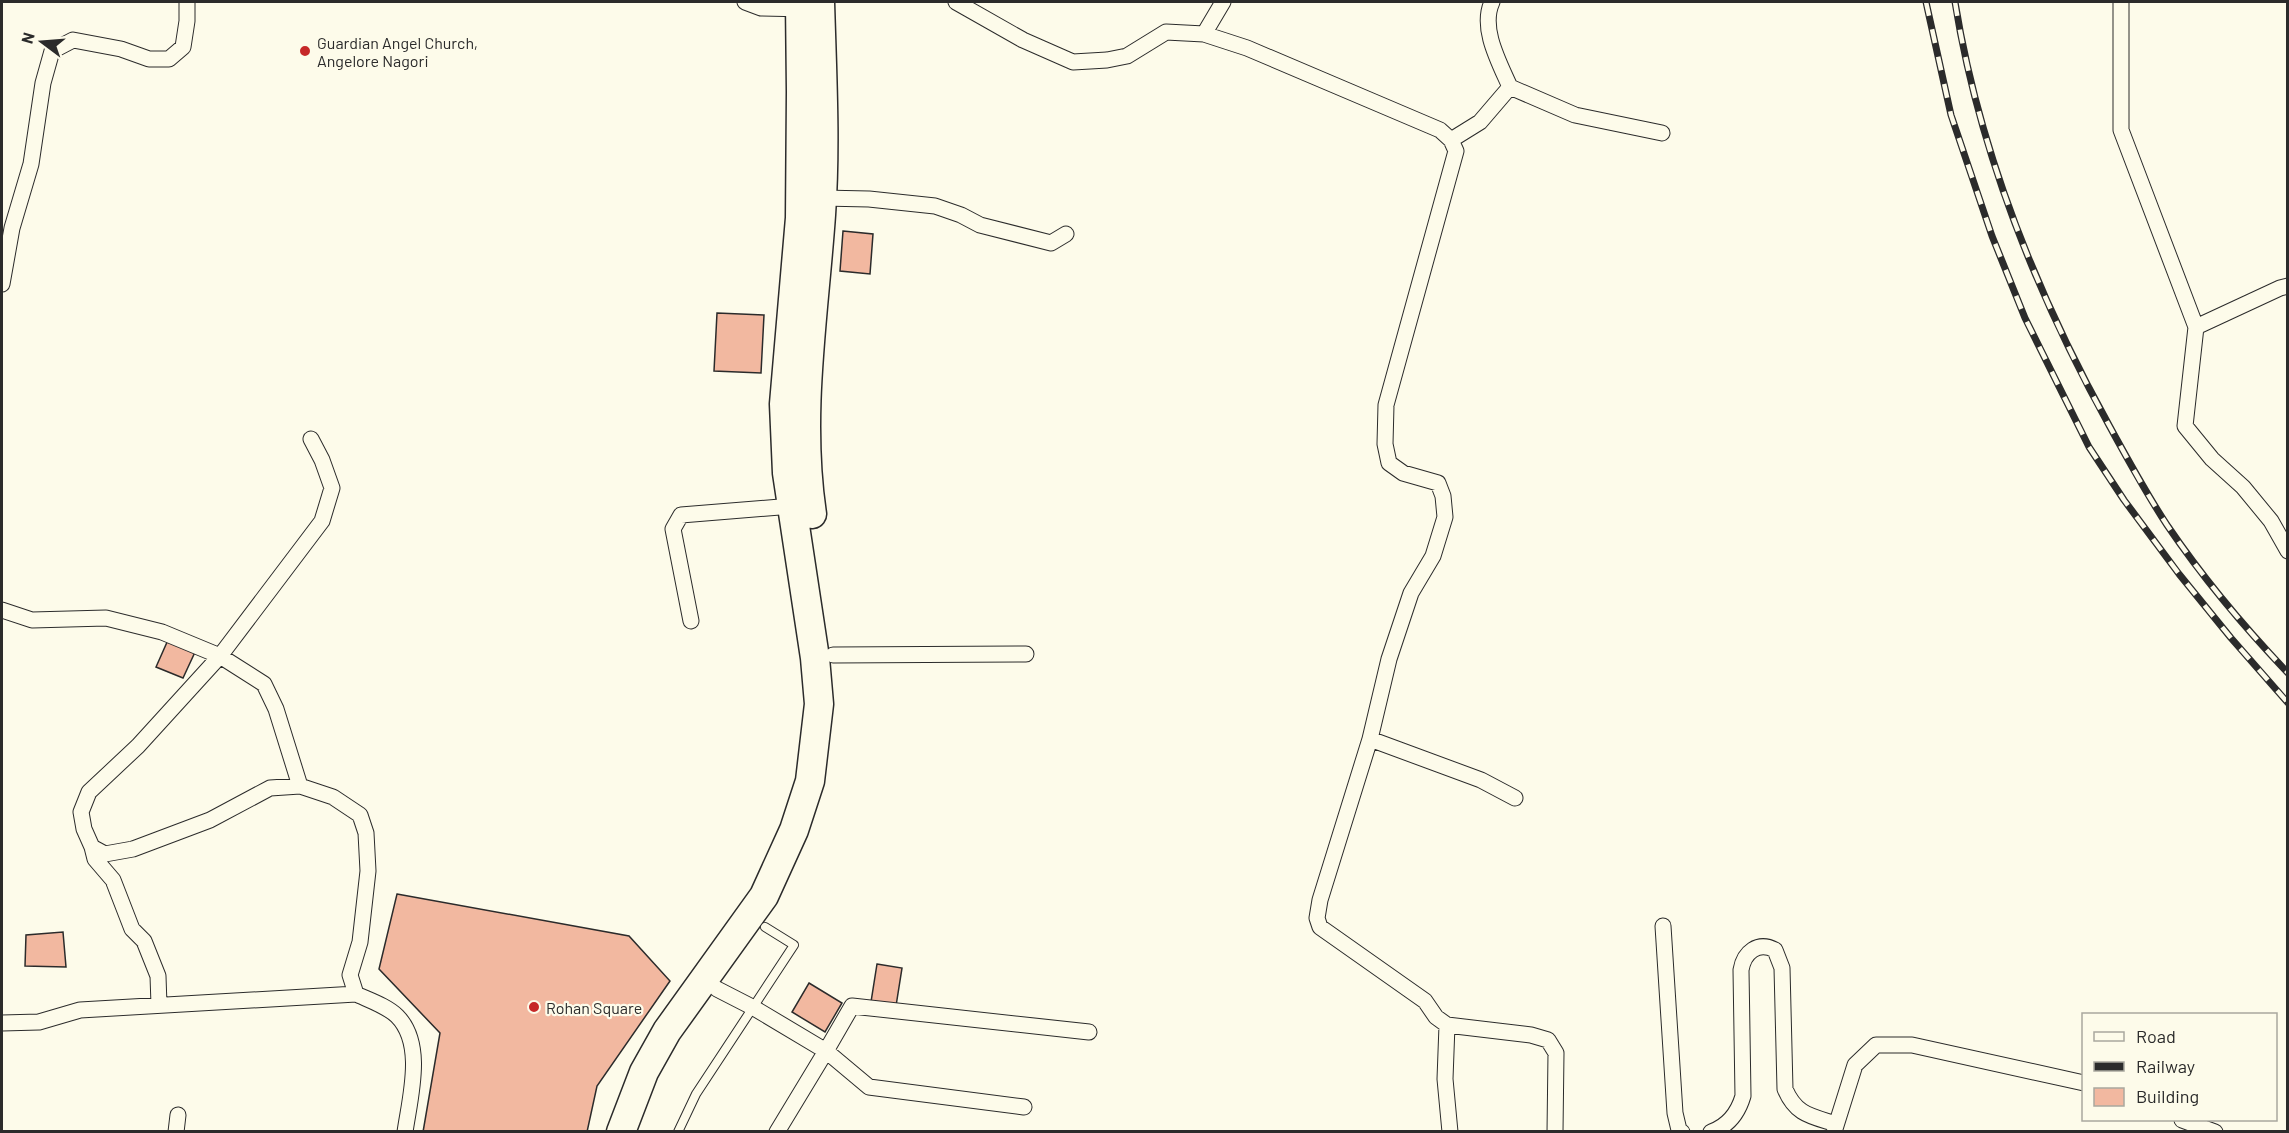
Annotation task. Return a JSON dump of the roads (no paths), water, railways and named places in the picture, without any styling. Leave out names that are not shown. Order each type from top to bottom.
[{"type":"highway","points":[[640,1131],[661,1080],[682,1040],[717,988],[765,927],[780,904],[811,837],[828,785],[837,704],[833,655],[810,499],[806,455],[807,379],[822,198],[810,5]]},
{"type":"highway","points":[[621,1131],[644,1072],[667,1031],[764,896],[794,830],[810,781],[816,738],[818,693],[815,658],[787,474],[784,404],[800,218],[810,5]]},
{"type":"street","points":[[2,284],[12,228],[31,164],[43,83],[52,51],[73,40],[121,49],[149,59],[170,59],[183,47],[187,2]]},
{"type":"street","points":[[745,2],[761,8],[810,5]]},
{"type":"street","points":[[956,2],[1023,40],[1073,62],[1127,56],[1166,32],[1204,34],[1247,48],[1385,106],[1440,130],[1451,140],[1456,151],[1386,405],[1384,444],[1389,463],[1403,474],[1438,483],[1443,496],[1445,517],[1433,556],[1411,593],[1389,659],[1370,739],[1320,900],[1317,918],[1320,927],[1425,1001],[1436,1017],[1447,1025],[1531,1035],[1548,1040],[1556,1053],[1555,1131]]},
{"type":"street","points":[[1204,34],[1223,2]]},
{"type":"street","points":[[1492,2],[1488,11],[1491,38],[1510,87],[1575,116],[1662,133]]},
{"type":"street","points":[[2121,2],[2121,130],[2196,327],[2185,426],[2212,459],[2243,487],[2271,520],[2288,551]]},
{"type":"street","points":[[1451,140],[1480,122],[1510,87]]},
{"type":"street","points":[[822,198],[869,199],[935,206],[962,215],[980,225],[1051,243],[1066,234]]},
{"type":"street","points":[[2196,327],[2288,286]]},
{"type":"street","points":[[159,1005],[158,976],[144,941],[132,929],[113,880],[95,859],[84,829],[81,812],[89,792],[138,746],[219,656],[322,521],[332,488],[322,460],[311,439]]},
{"type":"street","points":[[691,621],[673,529],[681,515],[792,506]]},
{"type":"street","points":[[2,610],[32,620],[106,618],[162,632],[219,656],[264,684],[276,709],[300,786]]},
{"type":"street","points":[[833,655],[1026,654]]},
{"type":"street","points":[[1370,739],[1481,780],[1515,798]]},
{"type":"street","points":[[92,847],[105,854],[133,849],[210,820],[270,788],[300,786],[333,797],[360,814],[366,833],[368,871],[360,942],[350,975],[356,994]]},
{"type":"street","points":[[1663,926],[1675,1113],[1679,1130],[1682,1131]]},
{"type":"street","points":[[1711,1131],[1729,1122],[1743,1096],[1741,970],[1748,954],[1754,948],[1761,946],[1768,946],[1776,950],[1782,968],[1785,1089],[1792,1104],[1835,1128],[1855,1065],[1876,1045],[1912,1046],[2082,1083]]},
{"type":"street","points":[[717,988],[826,1051],[869,1087],[1024,1107]]},
{"type":"street","points":[[2,1023],[39,1022],[80,1010],[356,994],[397,1016],[411,1040],[414,1077],[405,1131]]},
{"type":"street","points":[[777,1131],[852,1006],[1089,1032]]},
{"type":"street","points":[[1447,1025],[1445,1079],[1450,1131]]},
{"type":"street","points":[[176,1131],[178,1115]]},
{"type":"street","points":[[2188,1121],[2215,1131]]},
{"type":"lane","points":[[678,1131],[696,1094],[794,945],[765,927]]},
{"type":"railway","points":[[1926,2],[1951,115],[1992,236],[2025,318],[2089,447],[2124,500],[2179,574],[2288,703]]},
{"type":"railway","points":[[1955,2],[1979,113],[1995,167],[2035,274],[2083,377],[2130,464],[2167,525],[2225,602],[2288,673]]},
{"type":"place","name":"Guardian Angel Church, Angelore Nagori","points":[[305,51]]},
{"type":"place","name":"Rohan Square","points":[[534,1007]]}]
